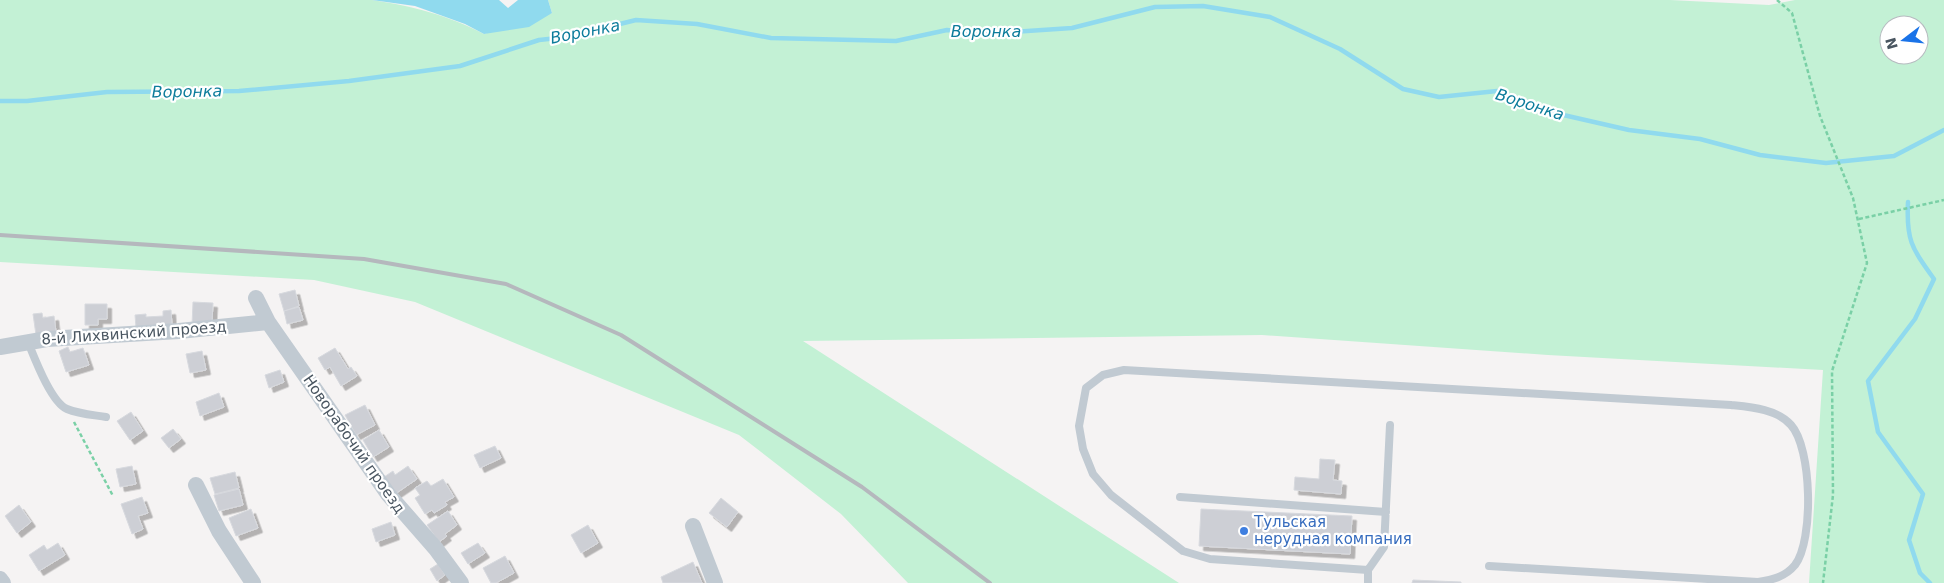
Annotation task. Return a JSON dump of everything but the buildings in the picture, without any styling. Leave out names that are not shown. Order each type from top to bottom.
[{"type":"street","name":"Новорабочий проезд","points":[[256,298],[268,322],[368,467],[461,583]]},
{"type":"street","name":"8-й Лихвинский проезд","points":[[0,347],[28,342],[268,322]]},
{"type":"street","points":[[196,484],[223,537],[253,583]]},
{"type":"street","points":[[693,526],[714,583]]},
{"type":"street","points":[[0,579],[3,583]]},
{"type":"lane","points":[[28,342],[57,400],[67,409],[106,417]]},
{"type":"lane","points":[[1368,570],[1210,559],[1183,551],[1111,495],[1093,474],[1083,449],[1079,426],[1086,388],[1103,376],[1124,370],[1731,405],[1751,407],[1781,417],[1792,425],[1802,445],[1807,466],[1808,515],[1797,562],[1783,576],[1758,582],[1489,566]]},
{"type":"lane","points":[[1368,583],[1368,570],[1384,547],[1390,425]]},
{"type":"lane","points":[[1180,497],[1386,512]]},
{"type":"path","points":[[1777,0],[1792,12],[1820,116],[1853,198],[1867,263],[1832,371],[1833,494],[1823,583]]},
{"type":"path","points":[[1859,219],[1944,200]]},
{"type":"path","points":[[67,409],[113,496]]},
{"type":"green space","points":[[0,0],[372,0],[430,12],[484,34],[552,13],[548,0],[1670,0],[1769,5],[1795,0],[1944,0],[1944,583],[1809,583],[1823,370],[1548,355],[1262,335],[803,341],[1179,583],[908,583],[841,514],[739,435],[415,302],[314,280],[0,262]]},
{"type":"water","points":[[372,0],[499,0],[508,8],[518,0],[548,0],[552,13],[529,27],[484,34],[465,24],[415,6]]},
{"type":"waterway","name":"Воронка","points":[[0,101],[27,101],[107,92],[239,91],[349,81],[460,66],[539,40],[567,37],[636,20],[697,24],[771,38],[896,41],[947,30],[984,34],[1072,28],[1155,7],[1203,6],[1270,17],[1340,49],[1403,89],[1439,97],[1497,91],[1559,114],[1629,130],[1700,139],[1760,155],[1826,163],[1894,156],[1944,130]]},
{"type":"waterway","points":[[1908,202],[1908,226],[1912,244],[1934,279],[1915,319],[1868,381],[1878,432],[1923,494],[1909,540],[1920,573],[1930,583]]},
{"type":"railway","points":[[0,235],[364,259],[506,284],[621,335],[862,487],[990,583]]},
{"type":"place","name":"Тульская нерудная компания","points":[[1244,531]]}]
